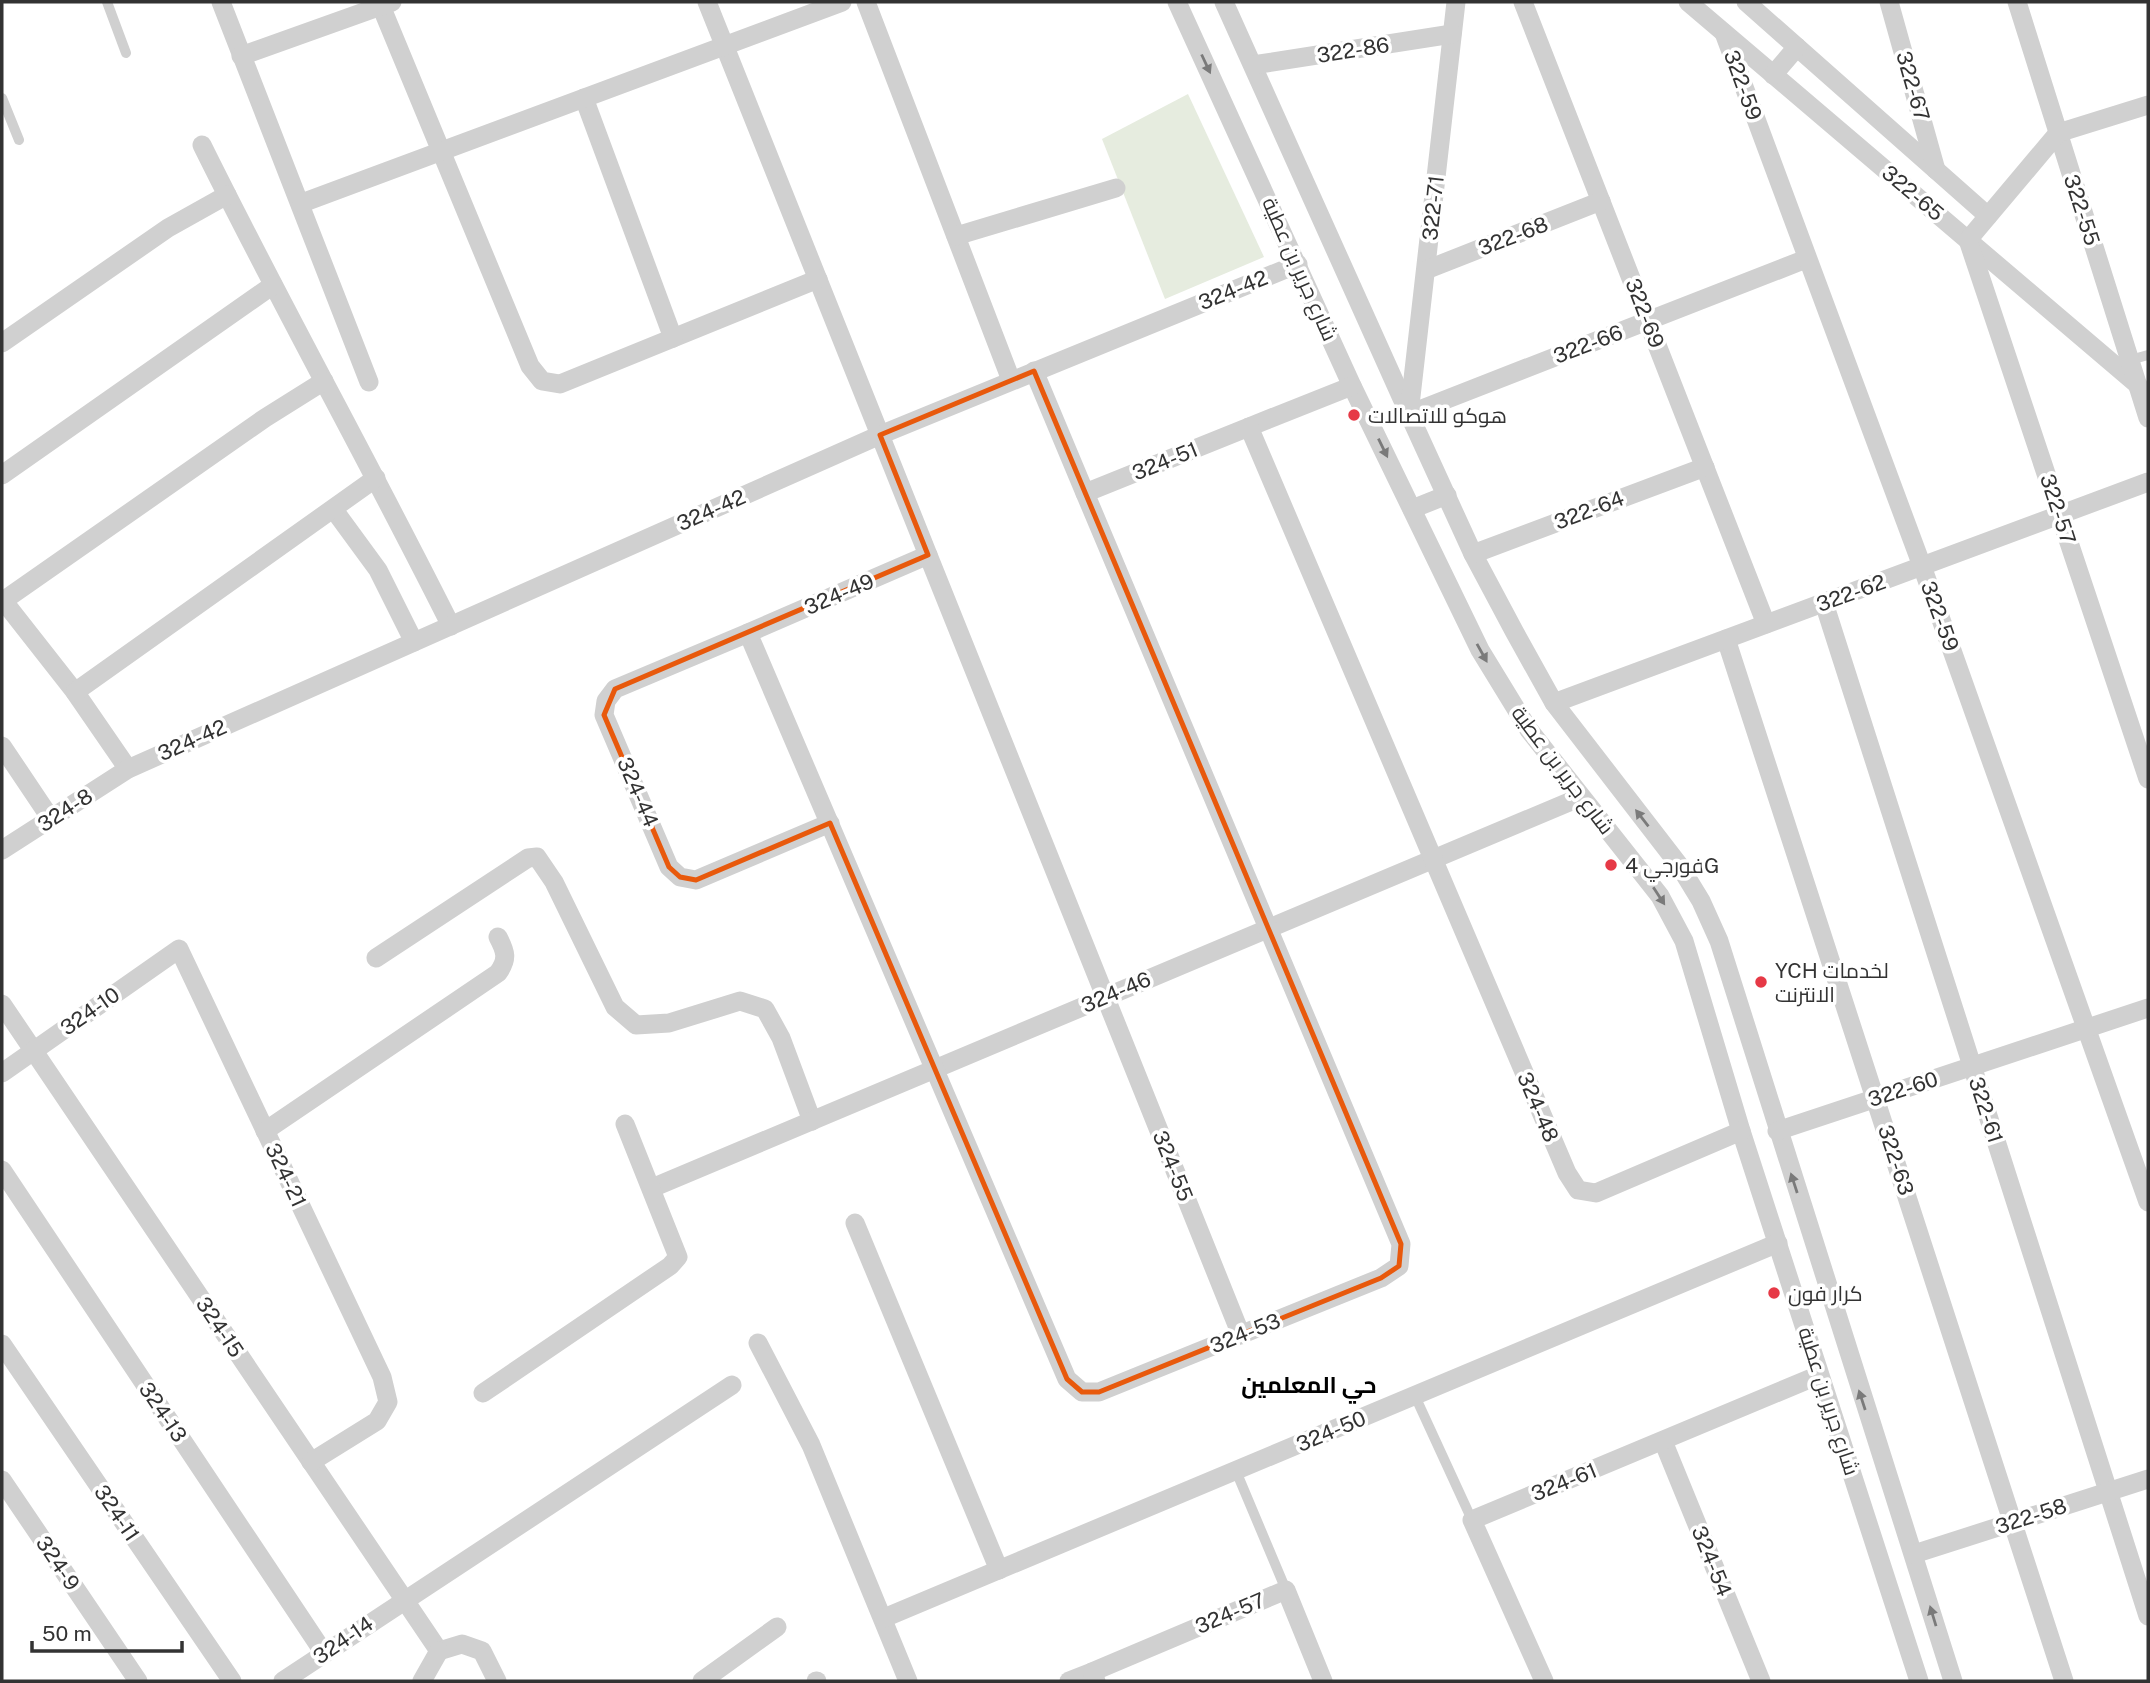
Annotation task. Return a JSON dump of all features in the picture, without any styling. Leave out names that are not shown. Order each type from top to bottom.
[{"type":"street","points":[[243,2],[222,4],[302,203],[369,382]]},
{"type":"street","points":[[707,2],[1105,997]]},
{"type":"street","points":[[302,203],[842,2]]},
{"type":"street","points":[[866,2],[1011,380]]},
{"type":"street","name":"شارع جرير بن عطية","points":[[1177,2],[1352,386],[1480,650],[1529,730],[1660,896],[1684,941],[1741,1131],[1919,1681]]},
{"type":"street","name":"شارع جرير بن عطية","points":[[1224,2],[1474,554],[1554,703],[1686,877],[1719,941],[1953,1681]]},
{"type":"street","name":"322-71","points":[[1409,414],[1456,2]]},
{"type":"street","name":"322-69","points":[[1523,2],[1766,624]]},
{"type":"street","name":"322-65","points":[[1688,2],[2138,385]]},
{"type":"street","name":"322-65","points":[[1746,2],[1988,216]]},
{"type":"street","name":"322-67","points":[[1889,2],[1936,171]]},
{"type":"street","name":"322-55","points":[[2017,2],[2058,132],[2139,358],[2138,385],[2148,418]]},
{"type":"street","points":[[241,56],[387,4],[441,151],[530,366],[542,381],[560,384],[818,279]]},
{"type":"street","name":"322-59","points":[[1724,33],[1806,259],[1923,566],[2148,1202]]},
{"type":"street","name":"322-86","points":[[1253,65],[1452,34]]},
{"type":"street","points":[[1773,75],[1797,47]]},
{"type":"street","points":[[584,98],[673,338]]},
{"type":"street","points":[[1968,240],[2058,132],[2148,105]]},
{"type":"street","points":[[202,145],[272,285],[376,478],[451,626]]},
{"type":"street","points":[[956,236],[1116,188]]},
{"type":"street","points":[[2,343],[168,228],[227,195]]},
{"type":"street","name":"322-68","points":[[1426,270],[1601,201]]},
{"type":"street","name":"322-57","points":[[1968,240],[2148,779]]},
{"type":"street","name":"322-66","points":[[1409,414],[1806,259]]},
{"type":"street","name":"324-42","points":[[128,769],[880,435],[1298,264]]},
{"type":"street","points":[[2,475],[272,285]]},
{"type":"street","points":[[1034,371],[1268,928]]},
{"type":"street","points":[[128,769],[75,692],[3,600],[265,418],[324,382]]},
{"type":"street","name":"324-51","points":[[1085,493],[1352,386]]},
{"type":"street","points":[[1249,427],[1431,860]]},
{"type":"street","name":"322-64","points":[[1474,554],[1705,467]]},
{"type":"street","points":[[75,692],[376,478]]},
{"type":"street","name":"322-62","points":[[1554,703],[2148,482]]},
{"type":"street","points":[[1412,509],[1447,495]]},
{"type":"street","points":[[334,510],[378,570],[414,642]]},
{"type":"street","name":"324-49","points":[[748,633],[928,555]]},
{"type":"street","name":"322-61","points":[[1824,603],[2148,1616]]},
{"type":"street","points":[[748,633],[933,1070]]},
{"type":"street","name":"324-44","points":[[748,633],[615,689],[606,701],[604,715],[669,867],[681,877],[696,880],[830,823]]},
{"type":"street","name":"322-63","points":[[1726,639],[2064,1681]]},
{"type":"street","points":[[2,746],[51,819]]},
{"type":"street","name":"324-8","points":[[2,850],[128,769]]},
{"type":"street","name":"324-46","points":[[652,1188],[1581,797]]},
{"type":"street","points":[[376,958],[528,858],[537,857],[554,882],[615,1007],[636,1025],[669,1023],[740,1001],[765,1009],[781,1038],[812,1121]]},
{"type":"street","name":"324-48","points":[[1431,860],[1567,1173],[1578,1190],[1596,1193],[1741,1131]]},
{"type":"street","name":"324-53","points":[[933,1070],[1067,1379],[1082,1392],[1099,1392],[1381,1278],[1399,1266],[1401,1244],[1268,928]]},
{"type":"street","points":[[265,1131],[498,973],[506,962],[505,950],[498,937]]},
{"type":"street","name":"324-21","points":[[179,949],[382,1377],[388,1402],[377,1421],[311,1462]]},
{"type":"street","name":"324-10","points":[[2,1073],[179,949]]},
{"type":"street","points":[[1703,999],[1735,989]]},
{"type":"street","name":"324-55","points":[[1105,997],[1241,1335]]},
{"type":"street","name":"324-15","points":[[2,1004],[439,1651]]},
{"type":"street","name":"322-60","points":[[1777,1131],[2148,1008]]},
{"type":"street","points":[[483,1393],[670,1266],[678,1257],[625,1124]]},
{"type":"street","name":"324-13","points":[[2,1170],[324,1653]]},
{"type":"street","points":[[855,1223],[999,1570]]},
{"type":"street","name":"324-50","points":[[884,1618],[1778,1243]]},
{"type":"street","points":[[758,1343],[811,1445],[908,1681]]},
{"type":"street","name":"324-11","points":[[2,1344],[232,1681]]},
{"type":"street","name":"324-61","points":[[1472,1520],[1819,1375]]},
{"type":"street","name":"324-14","points":[[283,1681],[732,1385]]},
{"type":"street","name":"324-54","points":[[1662,1441],[1761,1681]]},
{"type":"street","name":"322-58","points":[[1914,1554],[2148,1479]]},
{"type":"street","name":"324-9","points":[[2,1480],[138,1681]]},
{"type":"street","points":[[1861,1497],[1889,1482]]},
{"type":"street","points":[[1472,1520],[1544,1681]]},
{"type":"street","name":"324-57","points":[[1069,1681],[1094,1676],[1286,1590],[1323,1681]]},
{"type":"street","points":[[702,1681],[777,1627]]},
{"type":"street","points":[[422,1681],[439,1651],[462,1644],[482,1651],[497,1681]]},
{"type":"lane","points":[[107,2],[126,53]]},
{"type":"lane","points":[[2,99],[19,140]]},
{"type":"lane","points":[[1415,1396],[1472,1520]]},
{"type":"lane","points":[[1236,1471],[1286,1590]]},
{"type":"highlighted area","points":[[1034,371],[1401,1244],[1399,1266],[1381,1278],[1099,1392],[1082,1392],[1067,1379],[830,823],[696,880],[680,877],[669,867],[604,715],[615,689],[928,555],[880,435]]},
{"type":"shaded area","points":[[1188,94],[1264,257],[1165,299],[1102,139]]},
{"type":"place","name":"هوكو للاتصالات","points":[[1354,415]]},
{"type":"place","name":"فورجي 4G","points":[[1611,865]]},
{"type":"place","name":"YCH لخدمات الانترنت","points":[[1761,982]]},
{"type":"place","name":"كرار فون","points":[[1774,1293]]},
{"type":"district","name":"حي المعلمين","points":[[1309,1384]]}]
